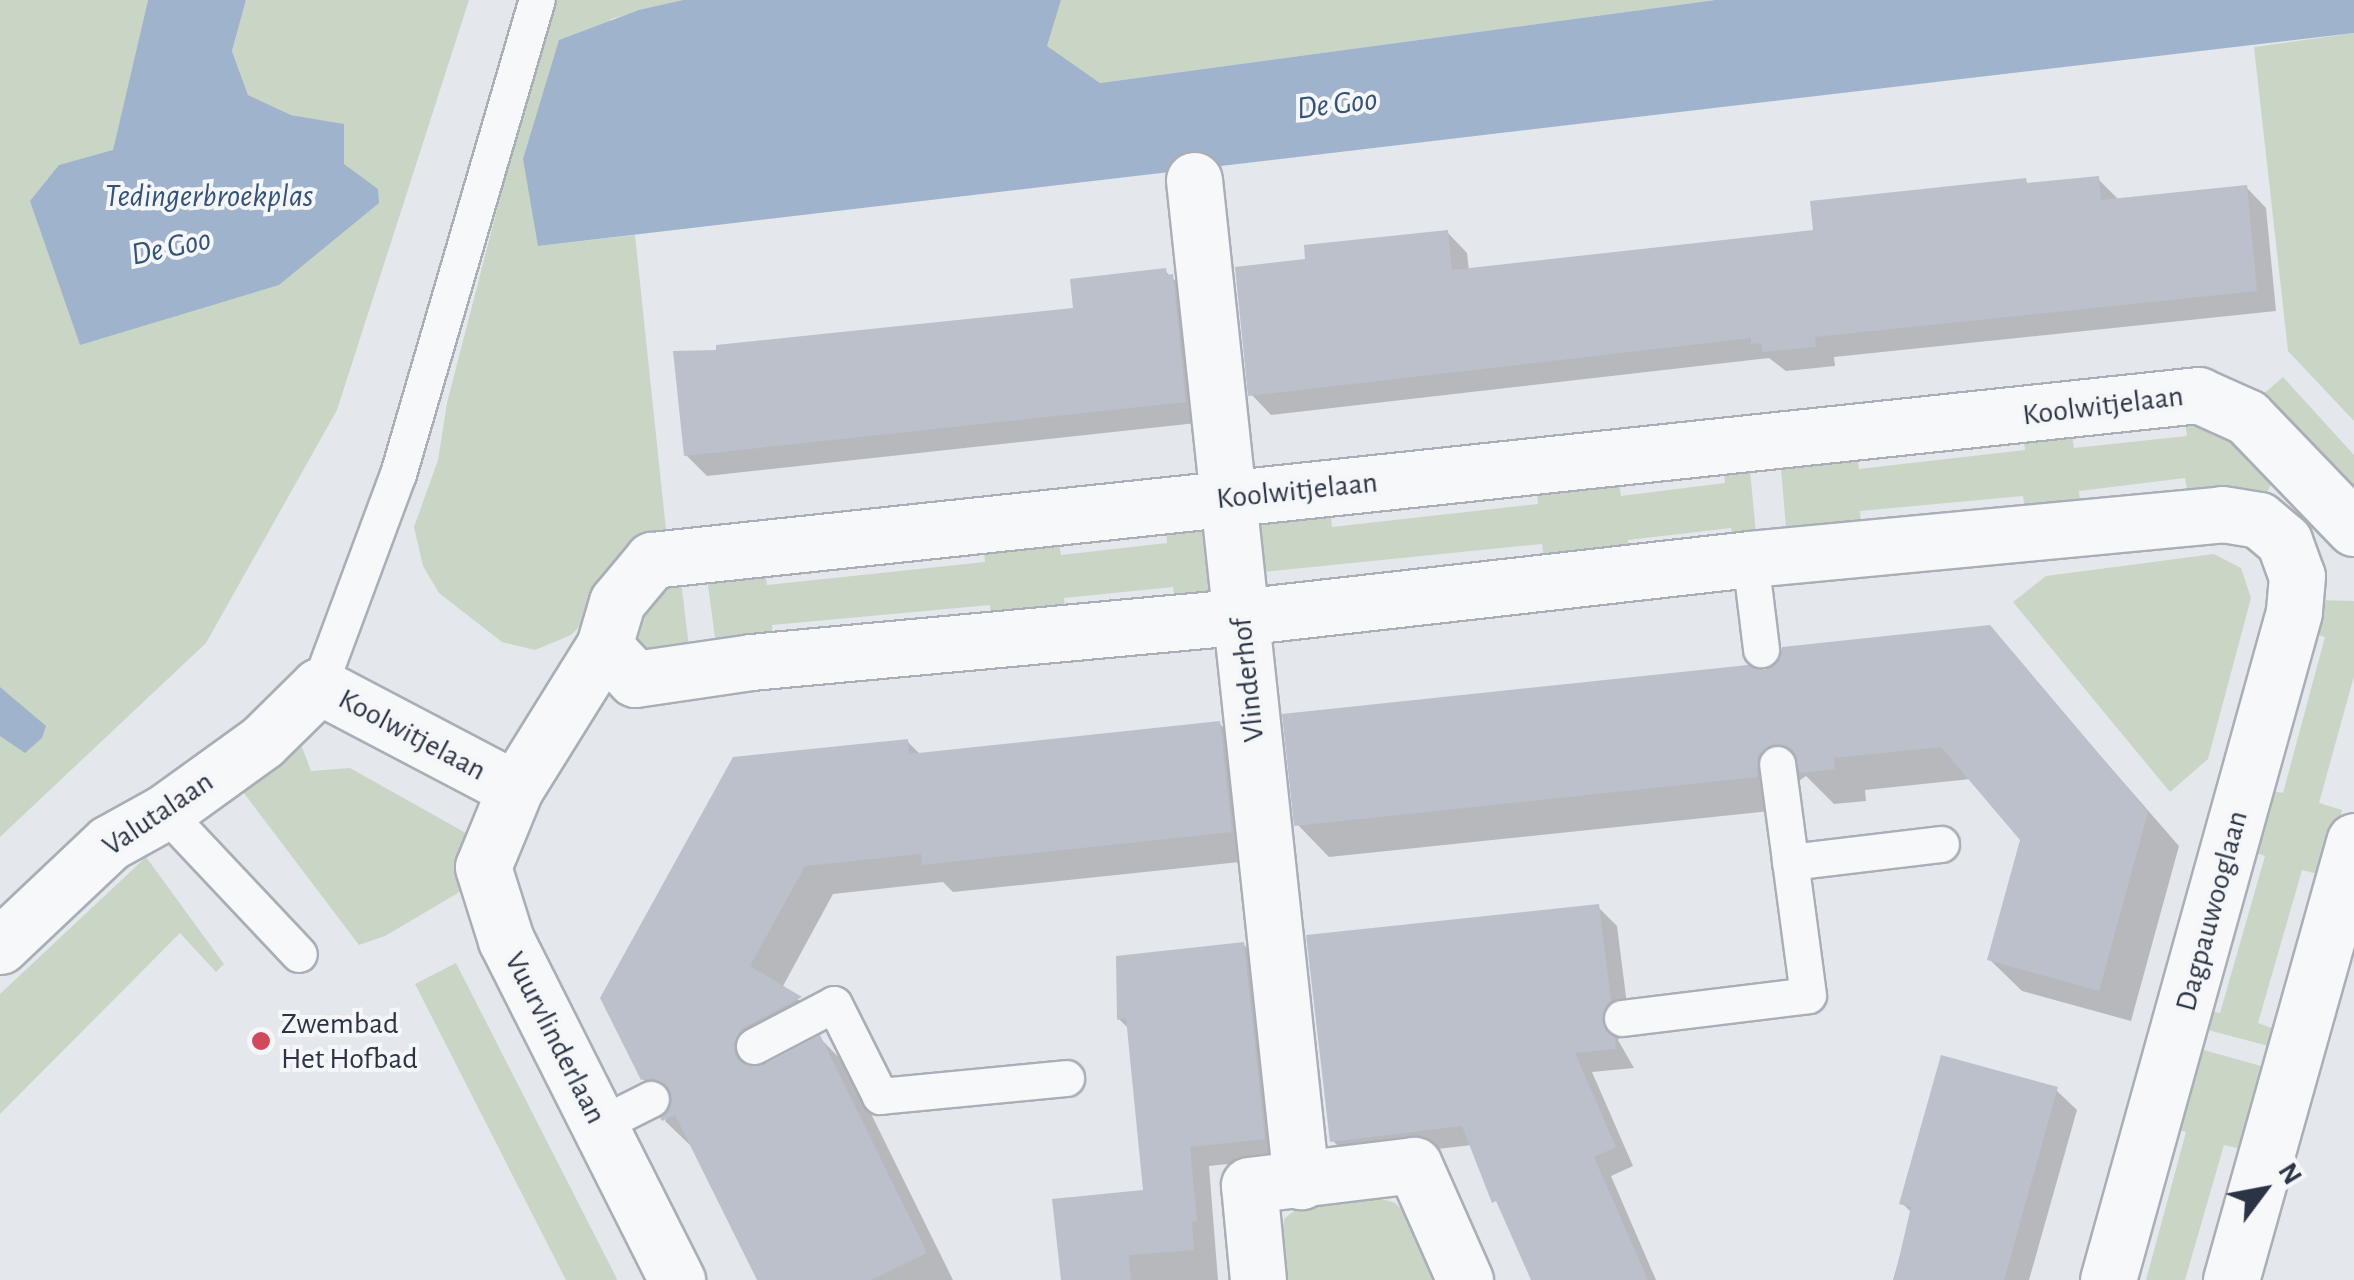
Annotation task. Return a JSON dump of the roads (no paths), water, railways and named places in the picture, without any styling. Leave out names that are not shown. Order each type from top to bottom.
[{"type":"street","name":"Vlinderhof","points":[[1194,180],[1301,1181]]},
{"type":"street","name":"Koolwitjelaan","points":[[319,686],[515,789],[604,646],[617,602],[652,560],[2198,394],[2247,418],[2342,514],[2284,541]]},
{"type":"street","points":[[604,646],[634,679],[751,662],[1240,617],[1750,560],[2222,514],[2259,520],[2284,541]]},
{"type":"street","name":"Dagpauwooglaan","points":[[2108,1280],[2294,612],[2297,576],[2284,541]]},
{"type":"street","name":"Valutalaan","points":[[0,946],[108,843],[166,812],[262,742],[319,686]]},
{"type":"street","name":"Vuurvlinderlaan","points":[[515,789],[482,866],[506,940],[678,1280]]},
{"type":"street","points":[[2232,1280],[2354,841]]},
{"type":"street","points":[[1258,1280],[1249,1185],[1414,1165],[1464,1280]]},
{"type":"lane","points":[[319,686],[398,474],[537,0]]},
{"type":"lane","points":[[1750,560],[1761,649]]},
{"type":"lane","points":[[1622,1018],[1808,995],[1777,764]]},
{"type":"lane","points":[[166,812],[299,954]]},
{"type":"lane","points":[[1790,862],[1941,844]]},
{"type":"lane","points":[[754,1046],[834,1004],[880,1096],[1066,1078]]},
{"type":"lane","points":[[600,1124],[651,1100]]},
{"type":"water","name":"Tedingerbroekplas","points":[[148,0],[246,0],[232,51],[248,95],[291,115],[344,124],[344,164],[378,189],[379,203],[279,285],[80,345],[30,201],[59,165],[113,150]]},
{"type":"water","name":"De Goo","points":[[683,0],[1061,0],[1047,46],[1100,83],[1715,0],[2354,0],[2354,33],[538,246],[523,159],[559,40],[639,10]]},
{"type":"water","points":[[0,687],[46,726],[42,738],[25,753],[0,736]]},
{"type":"place","name":"Zwembad Het Hofbad","points":[[261,1041]]}]
